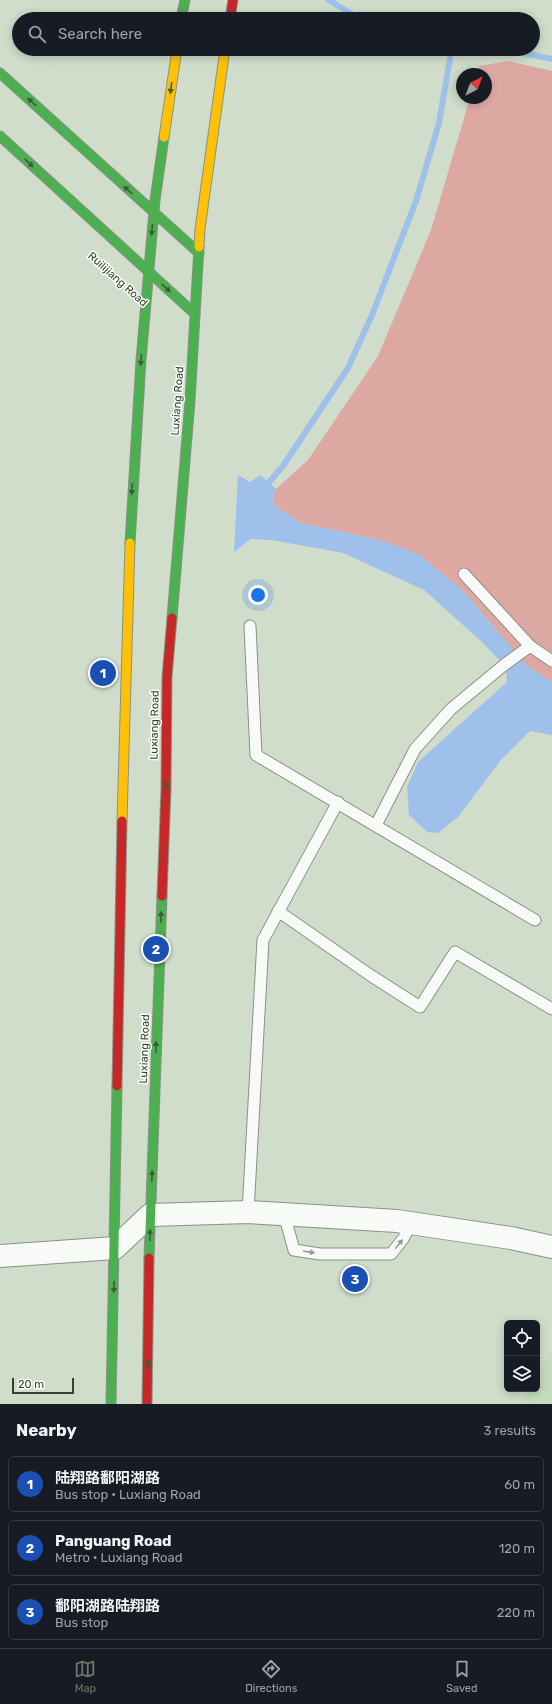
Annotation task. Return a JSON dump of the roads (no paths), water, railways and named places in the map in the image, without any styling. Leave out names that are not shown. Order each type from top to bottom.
[{"type":"main road","points":[[182,12],[185,0]]},
{"type":"main road","points":[[231,12],[233,0]]},
{"type":"main road","points":[[111,1404],[126,666],[131,506],[154,213],[176,56]]},
{"type":"main road","name":"Luxiang Road","points":[[147,1404],[150,1215],[166,788],[167,677],[203,206],[223,56]]},
{"type":"main road","points":[[0,73],[199,253]]},
{"type":"main road","points":[[0,136],[195,314]]},
{"type":"street","points":[[0,1256],[115,1248],[150,1215],[248,1212],[397,1221],[511,1238],[552,1248]]},
{"type":"lane","points":[[464,574],[527,649],[552,661]]},
{"type":"lane","points":[[250,626],[256,755],[338,802],[535,920]]},
{"type":"lane","points":[[376,825],[415,749],[451,709],[504,665],[527,649]]},
{"type":"lane","points":[[248,1212],[263,940],[338,802]]},
{"type":"lane","points":[[278,911],[420,1008],[456,952],[552,1009]]},
{"type":"lane","points":[[284,1214],[294,1250],[320,1254],[391,1254],[404,1239],[411,1224]]},
{"type":"water","points":[[238,475],[250,482],[260,475],[276,489],[272,502],[280,510],[301,523],[384,541],[420,555],[464,592],[528,667],[552,682],[552,735],[530,731],[501,760],[458,817],[438,833],[427,832],[409,815],[407,787],[418,762],[507,682],[506,667],[481,641],[424,590],[343,553],[272,540],[251,539],[234,552]]},
{"type":"waterway","points":[[329,0],[348,12]]},
{"type":"waterway","points":[[264,488],[283,466],[348,368],[372,315],[416,201],[439,123],[450,56]]},
{"type":"waterway","points":[[537,56],[552,59]]},
{"type":"place","name":"陆翔路鄱阳湖路","points":[[103,673]]},
{"type":"place","name":"Panguang Road","points":[[156,949]]},
{"type":"place","name":"鄱阳湖路陆翔路","points":[[355,1279]]}]
